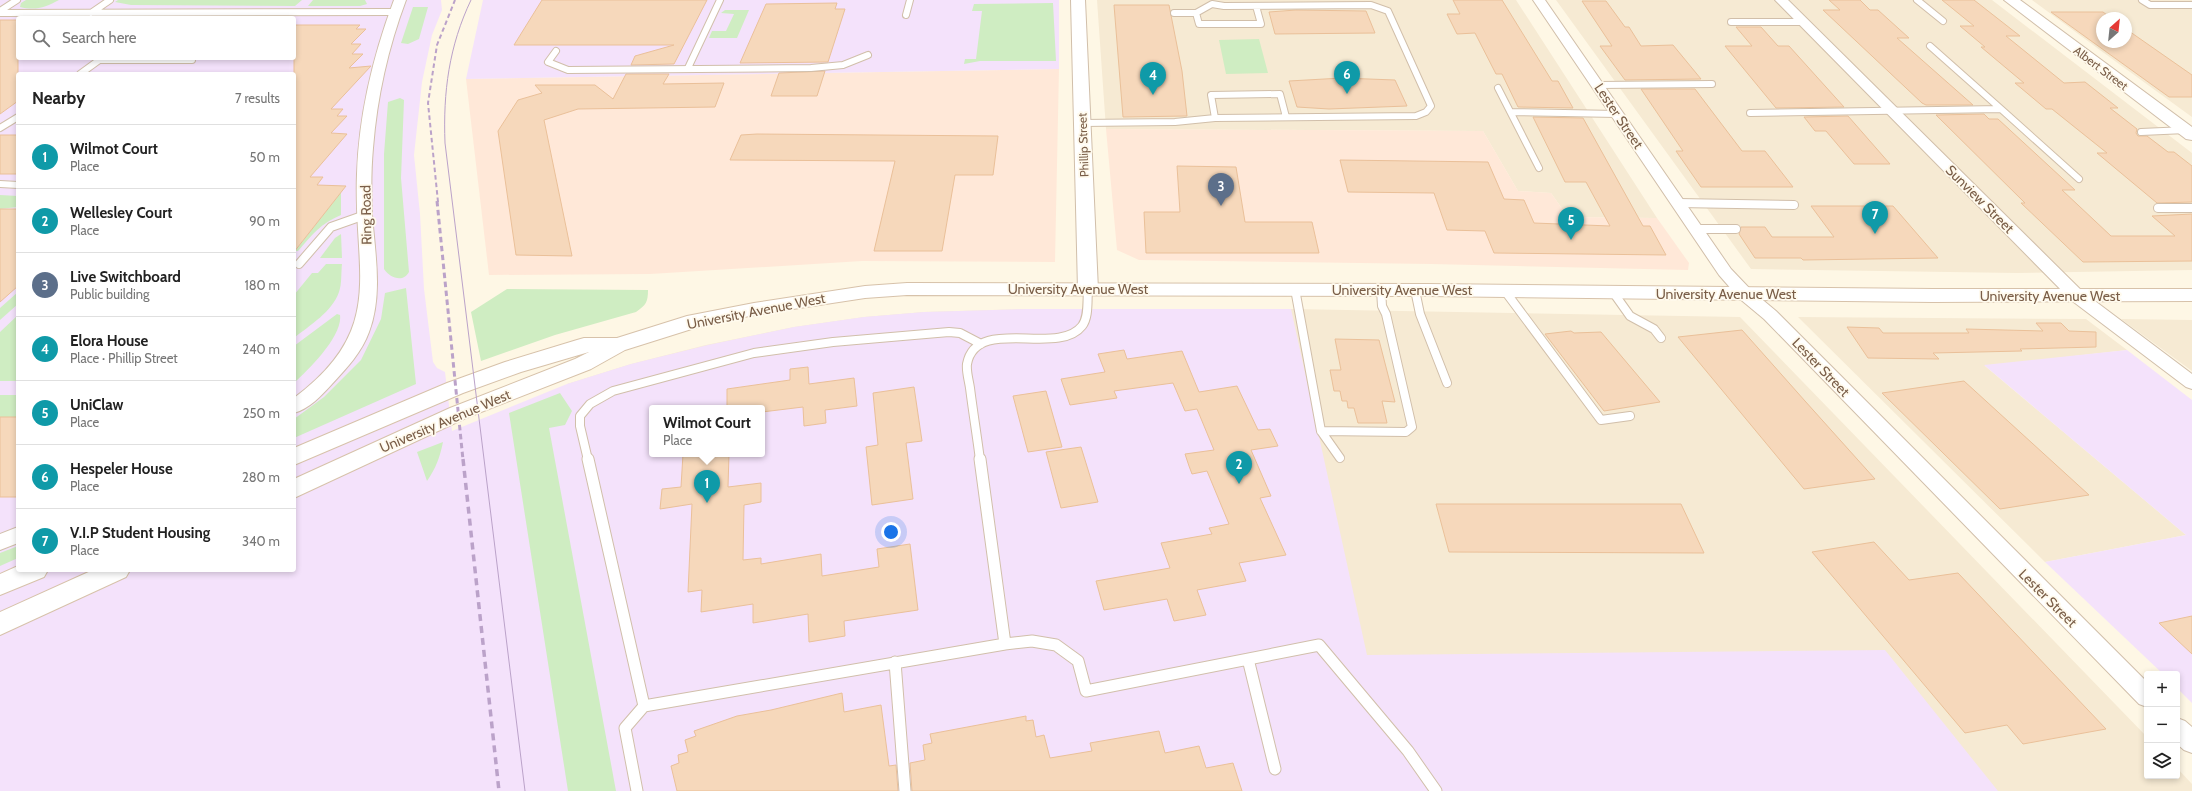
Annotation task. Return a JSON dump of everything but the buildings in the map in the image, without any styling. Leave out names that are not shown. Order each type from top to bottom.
[{"type":"main road","name":"Phillip Street","points":[[1078,0],[1088,290]]},
{"type":"main road","name":"Albert Street","points":[[2011,0],[2189,133]]},
{"type":"main road","name":"University Avenue West","points":[[296,488],[458,413],[584,364],[618,345],[694,321],[726,314],[865,292],[907,289],[1415,290],[1746,295],[2192,295]]},
{"type":"main road","name":"University Avenue West","points":[[296,456],[455,388],[512,368],[584,345],[618,345]]},
{"type":"main road","points":[[0,586],[31,572]]},
{"type":"main road","points":[[0,624],[113,572]]},
{"type":"street","name":"Lester Street","points":[[1539,0],[1725,272],[1746,295],[1770,315],[2144,694]]},
{"type":"street","name":"Sunview Street","points":[[1781,0],[2077,296],[2192,383]]},
{"type":"street","name":"Ring Road","points":[[296,405],[337,366],[360,333],[365,317],[368,287],[364,197],[368,128],[377,71],[397,6]]},
{"type":"street","points":[[0,542],[16,536]]},
{"type":"street","points":[[2180,731],[2192,743]]},
{"type":"lane","points":[[0,12],[17,0]]},
{"type":"lane","points":[[91,13],[110,0]]},
{"type":"lane","points":[[688,68],[720,0]]},
{"type":"lane","points":[[906,16],[910,0]]},
{"type":"lane","points":[[1917,0],[1943,22]]},
{"type":"lane","points":[[2142,0],[2150,5],[2192,5]]},
{"type":"lane","points":[[1082,123],[1175,122],[1216,118],[1416,116],[1426,112],[1431,106],[1388,11],[1385,9],[1371,5],[1224,6],[1212,2],[1196,13],[1174,13]]},
{"type":"lane","points":[[0,12],[159,13],[397,6]]},
{"type":"lane","points":[[1196,13],[1199,24],[1261,24],[1256,6]]},
{"type":"lane","points":[[155,16],[159,13]]},
{"type":"lane","points":[[1731,22],[1803,22]]},
{"type":"lane","points":[[1930,46],[2079,179]]},
{"type":"lane","points":[[556,51],[548,62],[568,70],[820,67],[843,65],[868,56]]},
{"type":"lane","points":[[83,72],[100,60]]},
{"type":"lane","points":[[1598,85],[1712,84]]},
{"type":"lane","points":[[1498,88],[1512,112],[1539,168]]},
{"type":"lane","points":[[1216,118],[1211,95],[1280,94],[1286,117]]},
{"type":"lane","points":[[1750,113],[1893,112],[2001,109]]},
{"type":"lane","points":[[1512,112],[1617,114]]},
{"type":"lane","points":[[0,128],[16,118]]},
{"type":"lane","points":[[2141,132],[2189,133]]},
{"type":"lane","points":[[0,184],[16,184]]},
{"type":"lane","points":[[1678,204],[1794,205]]},
{"type":"lane","points":[[2158,208],[2192,208]]},
{"type":"lane","points":[[299,264],[332,227],[365,215]]},
{"type":"lane","points":[[1695,229],[1736,229]]},
{"type":"lane","points":[[1005,644],[967,364],[968,357],[981,344],[1002,339],[1057,337],[1074,334],[1081,327],[1084,319],[1088,290]]},
{"type":"lane","points":[[1295,290],[1321,431],[1340,458]]},
{"type":"lane","points":[[1321,431],[1406,432],[1412,427],[1386,314],[1382,306],[1381,290]]},
{"type":"lane","points":[[1415,290],[1420,314],[1447,383]]},
{"type":"lane","points":[[1505,291],[1601,420],[1630,416]]},
{"type":"lane","points":[[1613,292],[1630,316],[1654,329],[1661,338]]},
{"type":"lane","points":[[644,706],[580,426],[580,416],[590,404],[612,391],[754,352],[833,342],[949,332],[960,333],[981,344]]},
{"type":"lane","points":[[637,791],[625,728],[644,706],[895,662],[1032,641],[1056,645],[1078,661],[1086,691],[1319,645],[1408,751],[1436,791]]},
{"type":"lane","points":[[1248,659],[1275,769]]},
{"type":"lane","points":[[895,662],[906,791]]},
{"type":"shaded area","points":[[0,0],[441,0],[442,10],[432,35],[422,82],[414,155],[420,214],[424,289],[433,362],[437,368],[445,372],[452,431],[567,384],[631,364],[708,345],[794,327],[864,317],[924,312],[1028,309],[1291,309],[1367,655],[1885,650],[1998,791],[0,791]]},
{"type":"shaded area","points":[[483,0],[1059,0],[1059,69],[466,79]]},
{"type":"shaded area","points":[[1097,0],[1516,0],[1657,218],[1568,217],[1551,193],[1518,191],[1483,131],[1106,129]]},
{"type":"shaded area","points":[[1556,0],[1992,0],[2192,153],[2192,270],[2017,273],[1751,269]]},
{"type":"shaded area","points":[[2032,0],[2192,0],[2192,117],[2097,48],[2132,48],[2132,12],[2096,12],[2096,47]]},
{"type":"shaded area","points":[[1059,69],[1055,262],[862,261],[650,274],[489,275],[466,79]]},
{"type":"shaded area","points":[[1106,129],[1483,131],[1518,191],[1551,193],[1568,217],[1657,218],[1689,263],[1688,270],[1431,264],[1139,260],[1117,250]]},
{"type":"shaded area","points":[[1028,309],[1291,309],[1740,317],[2144,734],[2144,779],[2180,779],[2180,771],[2192,784],[2192,791],[568,791],[567,384],[631,364],[706,345],[794,327],[864,317],[924,312]]},
{"type":"shaded area","points":[[1798,317],[2086,319],[2127,350],[1985,366],[2186,535],[2045,562]]},
{"type":"shaded area","points":[[2121,319],[2192,320],[2192,371]]},
{"type":"shaded area","points":[[2127,350],[2192,400],[2192,703],[2180,691],[2180,671],[2160,671],[2045,562],[2186,535],[1984,365]]},
{"type":"green space","points":[[26,0],[59,0],[41,8],[31,9],[20,7],[21,3]]},
{"type":"green space","points":[[118,0],[302,0],[295,6],[131,5],[115,2]]},
{"type":"green space","points":[[313,0],[365,0],[367,4],[360,6],[308,6]]},
{"type":"green space","points":[[1053,3],[1056,61],[980,61],[964,64],[965,59],[976,59],[982,11],[972,11],[974,4]]},
{"type":"green space","points":[[413,7],[428,7],[419,39],[408,44],[401,43]]},
{"type":"green space","points":[[725,10],[749,10],[737,38],[709,38],[712,31],[726,31],[734,14],[721,13]]},
{"type":"green space","points":[[1259,39],[1268,73],[1226,74],[1219,40]]},
{"type":"green space","points":[[400,98],[404,100],[401,178],[409,272],[403,277],[396,278],[384,269],[384,154],[388,102]]},
{"type":"green space","points":[[341,192],[341,215],[322,226],[298,251],[296,250]]},
{"type":"green space","points":[[0,195],[16,196],[16,207],[0,209]]},
{"type":"green space","points":[[341,234],[342,258],[320,258],[335,238]]},
{"type":"green space","points":[[326,264],[342,264],[339,292],[336,299],[326,312],[296,336],[296,293],[312,273],[318,273]]},
{"type":"green space","points":[[406,288],[416,384],[296,437],[296,418],[324,397],[361,360],[381,319],[385,293]]},
{"type":"green space","points":[[507,289],[648,290],[648,298],[646,303],[636,312],[555,335],[481,361],[471,312]]},
{"type":"green space","points":[[16,294],[16,306],[0,320],[0,308]]},
{"type":"green space","points":[[337,314],[340,315],[336,333],[323,352],[308,370],[296,381],[296,345]]},
{"type":"green space","points":[[16,317],[16,381],[0,381],[0,332]]},
{"type":"green space","points":[[560,393],[572,411],[565,425],[549,428],[616,791],[568,791],[509,413]]},
{"type":"green space","points":[[0,395],[16,395],[16,417],[0,417]]},
{"type":"green space","points":[[443,442],[433,472],[427,481],[417,452]]},
{"type":"green space","points":[[16,547],[16,559],[0,566],[0,553]]},
{"type":"tram line","points":[[471,0],[457,35],[449,70],[445,106],[445,143],[525,791]]},
{"type":"railway","points":[[438,202],[428,103],[437,45],[455,0]]},
{"type":"railway","points":[[437,201],[463,460]]},
{"type":"railway","points":[[463,459],[499,791]]},
{"type":"place","name":"Hespeler House","points":[[1347,94]]},
{"type":"place","name":"Elora House","points":[[1153,95]]},
{"type":"place","name":"Live Switchboard","points":[[1221,206]]},
{"type":"place","name":"V.I.P Student Housing","points":[[1875,234]]},
{"type":"place","name":"UniClaw","points":[[1571,240]]},
{"type":"place","name":"Wellesley Court","points":[[1239,484]]},
{"type":"place","name":"Wilmot Court","points":[[707,503]]}]
